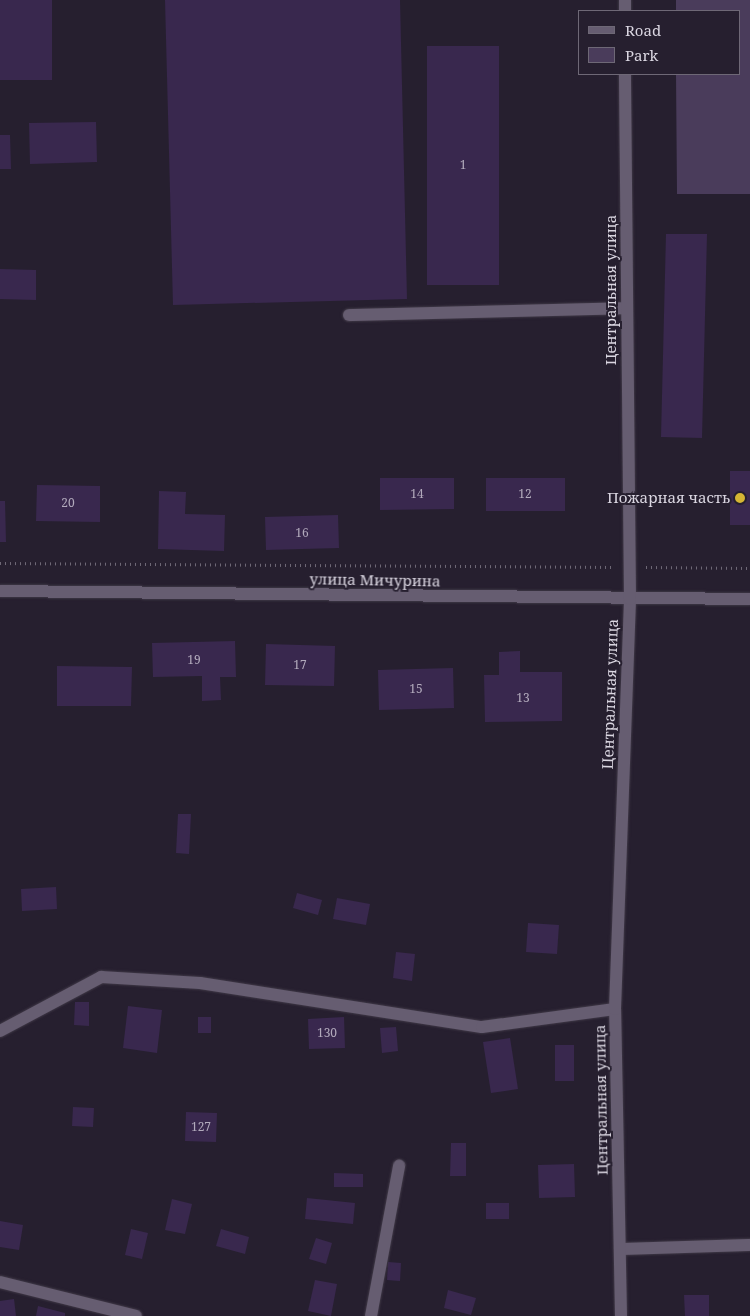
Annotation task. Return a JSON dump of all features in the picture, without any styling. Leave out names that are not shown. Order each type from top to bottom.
[{"type":"street","name":"Центральная улица","points":[[622,1316],[615,1009],[630,599],[625,75]]},
{"type":"street","points":[[349,315],[627,308]]},
{"type":"street","name":"улица Мичурина","points":[[0,592],[750,599]]},
{"type":"street","points":[[0,1031],[102,977],[200,983],[482,1027],[615,1009]]},
{"type":"street","points":[[371,1316],[399,1166]]},
{"type":"street","points":[[620,1249],[750,1246]]},
{"type":"street","points":[[0,1282],[136,1316]]},
{"type":"path","points":[[0,563],[750,568]]},
{"type":"green space","points":[[676,0],[750,0],[750,194],[677,194],[676,75],[740,75],[740,10],[676,10]]},
{"type":"building","points":[[0,0],[52,0],[52,80],[0,80]]},
{"type":"building","points":[[165,0],[400,0],[407,299],[173,305]]},
{"type":"building","points":[[427,46],[499,46],[499,285],[427,285]]},
{"type":"building","points":[[96,122],[97,162],[30,164],[29,123]]},
{"type":"building","points":[[0,135],[10,135],[11,169],[0,169]]},
{"type":"building","points":[[666,234],[707,234],[702,438],[661,437]]},
{"type":"building","points":[[0,269],[36,270],[36,300],[0,299]]},
{"type":"building","name":"Пожарная часть","points":[[730,471],[750,471],[750,525],[730,525]]},
{"type":"building","points":[[380,478],[454,478],[454,509],[380,510]]},
{"type":"building","points":[[486,478],[565,478],[565,511],[486,511]]},
{"type":"building","points":[[37,485],[100,486],[100,522],[36,521]]},
{"type":"building","points":[[159,491],[186,492],[185,514],[225,515],[224,551],[158,549]]},
{"type":"building","points":[[0,501],[5,501],[6,542],[0,542]]},
{"type":"building","points":[[338,515],[339,548],[266,550],[265,517]]},
{"type":"building","points":[[235,641],[236,677],[220,677],[221,700],[202,701],[202,676],[153,677],[152,643]]},
{"type":"building","points":[[266,644],[335,646],[334,686],[265,685]]},
{"type":"building","points":[[520,651],[520,672],[562,672],[562,721],[485,722],[484,675],[499,675],[499,652]]},
{"type":"building","points":[[57,666],[132,667],[131,706],[57,706]]},
{"type":"building","points":[[453,668],[454,708],[379,710],[378,670]]},
{"type":"building","points":[[178,814],[191,814],[189,854],[176,853]]},
{"type":"building","points":[[56,887],[57,909],[22,911],[21,889]]},
{"type":"building","points":[[297,893],[322,900],[318,915],[293,908]]},
{"type":"building","points":[[337,898],[370,904],[366,925],[333,919]]},
{"type":"building","points":[[528,923],[559,925],[557,954],[526,952]]},
{"type":"building","points":[[396,952],[415,954],[412,981],[393,978]]},
{"type":"building","points":[[75,1002],[89,1002],[89,1026],[74,1025]]},
{"type":"building","points":[[128,1006],[162,1010],[157,1053],[123,1048]]},
{"type":"building","points":[[198,1017],[211,1017],[211,1033],[198,1033]]},
{"type":"building","points":[[344,1017],[345,1048],[309,1049],[308,1019]]},
{"type":"building","points":[[396,1027],[398,1051],[382,1053],[380,1028]]},
{"type":"building","points":[[510,1038],[518,1089],[491,1093],[483,1042]]},
{"type":"building","points":[[555,1045],[574,1045],[574,1081],[555,1081]]},
{"type":"building","points":[[73,1107],[94,1108],[93,1127],[72,1126]]},
{"type":"building","points":[[186,1112],[217,1113],[216,1142],[185,1141]]},
{"type":"building","points":[[451,1143],[466,1143],[466,1176],[450,1176]]},
{"type":"building","points":[[574,1164],[575,1197],[539,1198],[538,1165]]},
{"type":"building","points":[[334,1173],[363,1174],[363,1187],[334,1187]]},
{"type":"building","points":[[307,1198],[355,1203],[353,1224],[305,1219]]},
{"type":"building","points":[[172,1199],[192,1204],[185,1234],[165,1230]]},
{"type":"building","points":[[486,1203],[509,1203],[509,1219],[486,1219]]},
{"type":"building","points":[[0,1221],[23,1225],[19,1250],[0,1247]]},
{"type":"building","points":[[131,1229],[148,1233],[142,1259],[125,1255]]},
{"type":"building","points":[[221,1229],[249,1237],[245,1254],[216,1246]]},
{"type":"building","points":[[316,1238],[332,1243],[326,1264],[309,1259]]},
{"type":"building","points":[[388,1262],[401,1263],[400,1281],[387,1280]]},
{"type":"building","points":[[315,1280],[337,1284],[331,1316],[308,1311]]},
{"type":"building","points":[[448,1290],[476,1298],[471,1315],[444,1308]]},
{"type":"building","points":[[684,1295],[709,1295],[709,1316],[685,1316]]},
{"type":"building","points":[[14,1299],[16,1316],[0,1316],[0,1301]]},
{"type":"building","points":[[38,1306],[65,1313],[65,1316],[36,1316]]},
{"type":"place","name":"Пожарная часть","points":[[740,498]]}]
